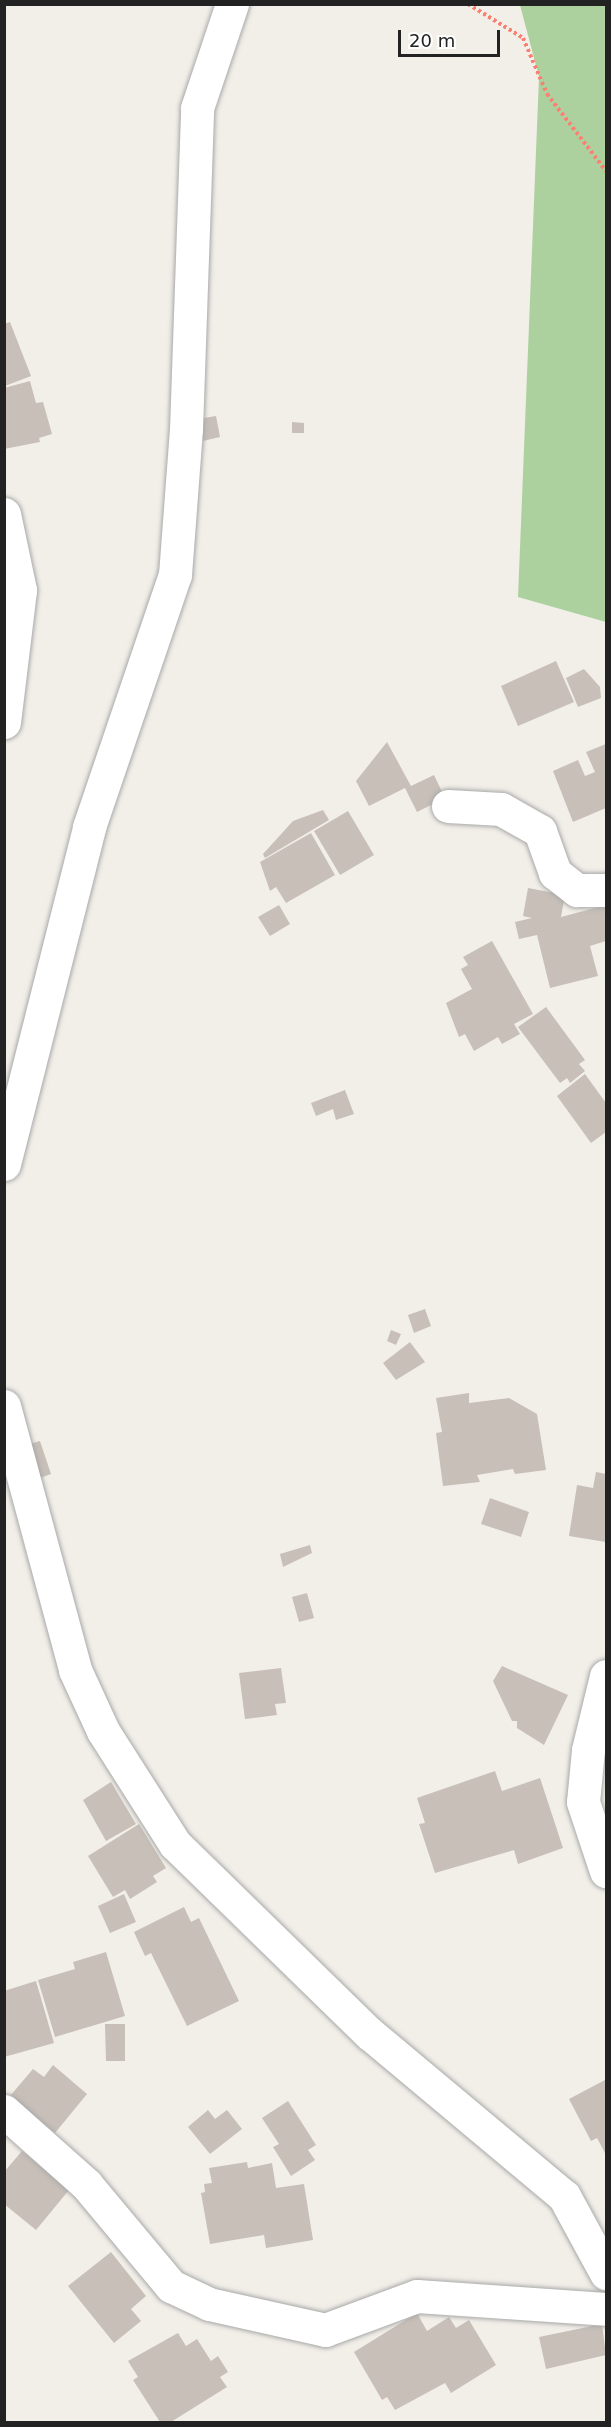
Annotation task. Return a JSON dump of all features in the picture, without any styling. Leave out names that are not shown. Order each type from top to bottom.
[{"type":"street","points":[[4,1164],[89,827],[175,574],[186,429],[197,108],[232,4]]},
{"type":"street","points":[[4,514],[20,590],[4,722]]},
{"type":"street","points":[[448,806],[501,809],[540,831],[555,873],[577,890],[606,890]]},
{"type":"street","points":[[4,1406],[75,1670],[103,1731],[176,1844],[370,2034],[564,2196],[606,2273]]},
{"type":"street","points":[[606,1676],[588,1750],[583,1802],[606,1871]]},
{"type":"street","points":[[4,2111],[86,2184],[171,2286],[209,2304],[325,2330],[417,2296],[606,2309]]},
{"type":"path","points":[[468,4],[523,38],[547,94],[606,171]]},
{"type":"green space","points":[[520,5],[606,5],[606,622],[518,597],[539,77]]},
{"type":"building","points":[[10,322],[31,376],[5,386],[4,324]]},
{"type":"building","points":[[30,381],[36,403],[43,402],[52,434],[39,438],[40,442],[4,449],[4,388]]},
{"type":"building","points":[[216,416],[220,437],[203,441],[198,419]]},
{"type":"building","points":[[292,422],[304,423],[304,433],[292,433]]},
{"type":"building","points":[[556,661],[574,702],[518,726],[501,686]]},
{"type":"building","points":[[584,669],[600,687],[601,698],[578,707],[566,678]]},
{"type":"building","points":[[387,742],[411,786],[434,775],[445,798],[417,812],[405,788],[369,806],[356,781]]},
{"type":"building","points":[[606,744],[606,808],[573,822],[553,771],[578,760],[585,776],[595,772],[586,752]]},
{"type":"building","points":[[323,810],[329,820],[265,858],[263,854],[293,821]]},
{"type":"building","points":[[348,811],[374,855],[340,875],[314,831]]},
{"type":"building","points":[[311,833],[335,875],[286,903],[276,887],[270,891],[260,862]]},
{"type":"building","points":[[528,888],[565,895],[561,917],[606,905],[606,941],[590,946],[598,976],[550,988],[537,935],[519,939],[515,922],[532,918],[523,916]]},
{"type":"building","points":[[279,905],[290,924],[270,936],[258,917]]},
{"type":"building","points":[[492,941],[533,1014],[514,1024],[520,1034],[502,1044],[498,1037],[474,1051],[465,1034],[459,1037],[446,1003],[472,989],[461,969],[468,965],[463,957]]},
{"type":"building","points":[[546,1007],[585,1060],[579,1064],[585,1071],[570,1083],[567,1078],[560,1083],[518,1027]]},
{"type":"building","points":[[585,1074],[606,1103],[606,1132],[591,1143],[557,1096]]},
{"type":"building","points":[[345,1090],[354,1114],[336,1120],[333,1109],[316,1116],[311,1103]]},
{"type":"building","points":[[425,1309],[431,1326],[414,1333],[408,1315]]},
{"type":"building","points":[[391,1330],[401,1334],[396,1345],[387,1341]]},
{"type":"building","points":[[410,1342],[425,1362],[396,1380],[383,1363]]},
{"type":"building","points":[[469,1393],[469,1403],[509,1398],[537,1414],[546,1470],[515,1474],[513,1469],[477,1475],[480,1482],[443,1486],[436,1433],[442,1432],[436,1398]]},
{"type":"building","points":[[40,1441],[51,1474],[37,1479],[26,1445]]},
{"type":"building","points":[[596,1472],[606,1474],[606,1542],[569,1536],[577,1485],[593,1488]]},
{"type":"building","points":[[490,1498],[529,1512],[521,1537],[481,1524]]},
{"type":"building","points":[[310,1545],[312,1553],[283,1567],[280,1554]]},
{"type":"building","points":[[307,1593],[314,1618],[299,1622],[292,1597]]},
{"type":"building","points":[[502,1666],[568,1695],[544,1745],[517,1728],[517,1721],[512,1721],[493,1681]]},
{"type":"building","points":[[281,1668],[286,1703],[275,1704],[277,1715],[245,1719],[239,1673]]},
{"type":"building","points":[[495,1771],[502,1791],[540,1778],[563,1848],[518,1864],[514,1850],[435,1873],[419,1824],[425,1823],[417,1798]]},
{"type":"building","points":[[111,1782],[136,1824],[106,1841],[83,1800]]},
{"type":"building","points":[[139,1824],[166,1868],[153,1876],[157,1882],[130,1899],[125,1890],[113,1897],[88,1856]]},
{"type":"building","points":[[124,1894],[136,1922],[110,1933],[98,1906]]},
{"type":"building","points":[[184,1907],[191,1922],[199,1918],[239,2001],[187,2026],[151,1953],[145,1956],[134,1932]]},
{"type":"building","points":[[106,1952],[125,2016],[55,2037],[38,1980],[75,1969],[73,1962]]},
{"type":"building","points":[[36,1981],[54,2043],[4,2057],[4,1991]]},
{"type":"building","points":[[105,2024],[125,2024],[125,2061],[106,2061]]},
{"type":"building","points":[[53,2065],[87,2094],[55,2133],[10,2096],[33,2069],[44,2077]]},
{"type":"building","points":[[605,2080],[606,2155],[597,2138],[591,2141],[569,2099]]},
{"type":"building","points":[[288,2101],[316,2145],[308,2150],[315,2160],[291,2176],[273,2147],[279,2144],[262,2118]]},
{"type":"building","points":[[208,2110],[215,2119],[227,2110],[242,2129],[210,2154],[188,2127]]},
{"type":"building","points":[[22,2151],[69,2190],[36,2230],[4,2204],[4,2172]]},
{"type":"building","points":[[247,2162],[248,2168],[272,2163],[276,2188],[304,2184],[313,2240],[266,2248],[264,2235],[210,2244],[201,2193],[205,2192],[204,2184],[212,2183],[209,2168]]},
{"type":"building","points":[[111,2252],[146,2296],[131,2309],[141,2321],[114,2343],[68,2286]]},
{"type":"building","points":[[417,2313],[427,2331],[449,2317],[456,2328],[469,2320],[496,2365],[451,2393],[445,2383],[395,2410],[387,2397],[382,2400],[354,2352]]},
{"type":"building","points":[[602,2324],[606,2355],[546,2369],[539,2337]]},
{"type":"building","points":[[178,2333],[186,2346],[197,2339],[211,2361],[218,2356],[228,2372],[220,2377],[227,2387],[171,2422],[160,2422],[133,2380],[138,2377],[128,2361]]}]
